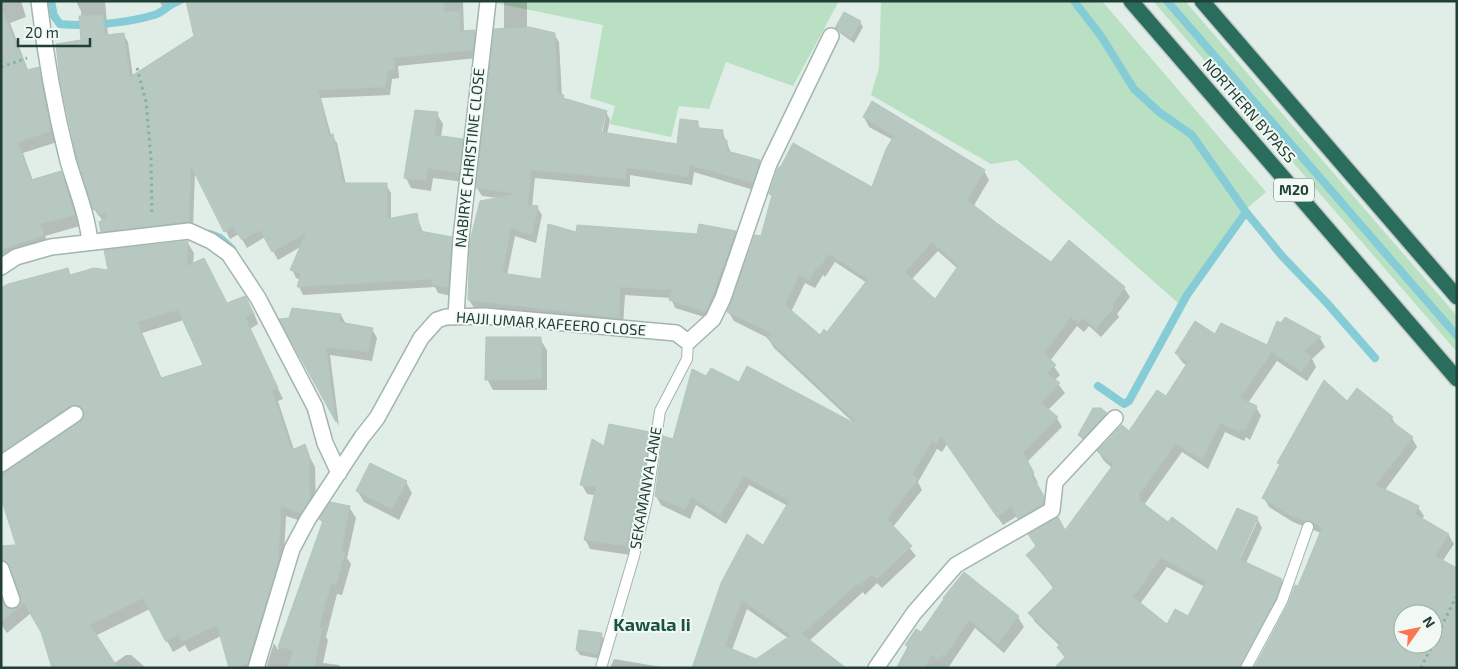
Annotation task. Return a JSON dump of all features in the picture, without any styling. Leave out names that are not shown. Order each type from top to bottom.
[{"type":"highway","name":"NORTHERN BYPASS","points":[[1131,1],[1457,379]]},
{"type":"highway","points":[[1202,1],[1457,297]]},
{"type":"street","points":[[39,1],[68,159],[89,229],[90,242]]},
{"type":"street","points":[[475,1],[487,8]]},
{"type":"street","name":"NABIRYE CHRISTINE CLOSE","points":[[456,315],[461,238],[487,8]]},
{"type":"street","points":[[688,342],[713,319],[723,298],[769,164],[831,36]]},
{"type":"street","points":[[1,267],[16,258],[51,247],[189,231],[218,245],[237,264],[258,298],[315,407],[324,443],[339,474]]},
{"type":"street","name":"HAJJI UMAR KAFEERO CLOSE","points":[[256,668],[292,548],[387,402],[421,338],[437,320],[456,315],[676,333],[688,342]]},
{"type":"street","points":[[1,464],[75,414]]},
{"type":"street","points":[[876,668],[914,613],[956,565],[1052,510],[1055,482],[1114,418]]},
{"type":"street","points":[[1,569],[12,600]]},
{"type":"lane","name":"SEKAMANYA LANE","points":[[601,668],[634,556],[647,500],[660,411],[687,359],[688,342]]},
{"type":"lane","points":[[1246,668],[1282,601],[1308,527]]},
{"type":"path","points":[[1,67],[47,52]]},
{"type":"path","points":[[137,68],[146,102],[154,235]]},
{"type":"path","points":[[1421,668],[1456,597]]},
{"type":"green space","points":[[496,1],[839,1],[793,86],[726,62],[709,109],[679,106],[671,137],[610,124],[615,106],[590,98],[603,25],[496,3]]},
{"type":"green space","points":[[881,1],[1102,1],[1266,192],[1239,215],[1178,303],[1017,160],[991,164],[871,95],[879,68]]},
{"type":"green space","points":[[1153,1],[1185,1],[1457,316],[1457,352]]},
{"type":"building","points":[[186,1],[443,1],[444,12],[460,11],[460,31],[475,30],[473,50],[394,58],[395,70],[388,71],[385,87],[318,90],[329,135],[333,134],[343,183],[387,183],[387,219],[417,213],[420,231],[452,237],[448,288],[432,285],[432,279],[297,287],[301,274],[290,270],[306,233],[272,252],[260,230],[242,240],[233,227],[224,232],[191,166],[189,222],[101,232],[99,222],[107,217],[105,213],[98,215],[97,209],[93,210],[77,159],[60,80],[56,44],[81,40],[79,16],[103,15],[105,35],[124,33],[130,77],[194,36]]},
{"type":"building","points":[[1,8],[27,70],[39,67],[51,131],[18,142],[31,180],[61,171],[75,215],[40,224],[44,235],[1,250]]},
{"type":"building","points":[[844,12],[861,21],[851,39],[835,28]]},
{"type":"building","points":[[529,27],[555,33],[558,94],[564,95],[563,98],[607,111],[601,132],[677,144],[680,119],[698,121],[698,128],[723,130],[723,140],[727,140],[727,151],[760,160],[753,183],[690,165],[688,177],[626,167],[626,179],[531,170],[528,205],[538,206],[532,235],[511,228],[502,273],[541,279],[548,224],[576,232],[577,225],[697,234],[699,224],[736,231],[706,312],[669,300],[672,290],[620,287],[619,318],[468,300],[470,241],[480,201],[517,194],[476,188],[494,29]]},
{"type":"building","points":[[872,101],[985,170],[967,200],[1051,262],[1069,240],[1125,287],[1112,305],[1114,307],[1096,329],[1083,318],[1078,323],[1071,317],[1044,353],[1056,365],[1047,373],[1060,383],[1041,403],[1058,417],[1023,452],[1034,473],[1031,474],[1044,496],[1043,504],[1018,519],[1011,507],[997,517],[941,436],[936,444],[932,441],[912,475],[918,479],[887,519],[912,546],[877,579],[871,575],[859,586],[857,584],[802,634],[846,668],[692,668],[721,583],[747,534],[763,545],[789,501],[744,476],[720,515],[691,497],[685,510],[655,496],[663,436],[673,439],[692,369],[706,376],[711,368],[739,382],[747,366],[852,422],[854,420],[767,338],[772,333],[727,312],[755,235],[761,236],[772,195],[769,194],[778,168],[781,166],[793,143],[872,187],[886,149],[894,136],[863,117]],"holes":[[[932,242],[958,266],[935,299],[905,272]],[[829,254],[868,279],[827,332],[824,329],[820,335],[785,305],[799,275],[809,280],[817,267],[819,268]],[[742,600],[791,635],[756,659],[725,646]]]},
{"type":"building","points":[[415,110],[438,112],[434,135],[463,139],[459,173],[428,168],[426,181],[404,178]]},
{"type":"building","points":[[188,241],[187,266],[204,258],[227,303],[245,296],[253,313],[245,317],[278,388],[272,390],[292,450],[305,444],[309,455],[310,499],[301,513],[281,506],[278,563],[247,664],[229,668],[217,625],[182,642],[178,634],[166,642],[143,598],[90,625],[118,668],[52,668],[41,632],[24,603],[1,622],[1,598],[6,607],[11,609],[19,606],[21,601],[10,566],[1,560],[1,546],[16,545],[1,498],[1,473],[80,422],[84,413],[80,406],[70,406],[1,453],[1,288],[8,284],[68,268],[70,275],[94,268],[108,270],[104,250]],"holes":[[[178,310],[203,365],[161,378],[137,322]]]},
{"type":"building","points":[[292,308],[341,314],[339,322],[373,328],[368,352],[326,347],[336,422],[279,319],[289,318]]},
{"type":"building","points":[[1285,317],[1321,337],[1304,351],[1312,357],[1301,372],[1272,352],[1240,398],[1257,406],[1245,431],[1240,428],[1239,432],[1220,423],[1202,460],[1176,444],[1138,496],[1141,497],[1139,500],[1168,522],[1172,517],[1217,551],[1237,508],[1258,517],[1239,559],[1282,579],[1276,598],[1239,668],[1054,668],[1065,657],[1057,647],[1061,644],[1028,613],[1054,587],[1026,555],[1036,546],[1028,534],[1058,517],[1065,530],[1113,465],[1097,451],[1122,425],[1129,431],[1157,390],[1166,396],[1188,362],[1175,353],[1195,321],[1215,334],[1221,323],[1267,345],[1277,321],[1281,323]],"holes":[[[1161,558],[1206,582],[1188,616],[1175,609],[1167,624],[1133,597]]]},
{"type":"building","points":[[486,337],[541,337],[542,379],[485,380]]},
{"type":"building","points":[[1324,380],[1347,401],[1357,388],[1393,417],[1390,420],[1413,437],[1376,485],[1419,506],[1415,514],[1449,534],[1435,556],[1457,568],[1457,668],[1254,668],[1288,604],[1295,585],[1298,586],[1322,528],[1311,521],[1305,521],[1286,513],[1262,498],[1280,464],[1277,463]]},
{"type":"building","points":[[1093,408],[1101,408],[1107,413],[1083,439],[1078,435]]},
{"type":"building","points":[[609,424],[650,432],[642,490],[639,489],[626,546],[584,540],[596,487],[580,485],[592,439],[604,446]]},
{"type":"building","points":[[370,463],[407,481],[392,509],[356,491]]},
{"type":"building","points":[[330,502],[350,506],[341,551],[345,552],[336,585],[331,583],[319,628],[322,628],[314,668],[288,668],[293,650],[278,647],[323,521],[319,519]]},
{"type":"building","points":[[964,572],[1019,616],[998,644],[969,620],[945,656],[942,654],[939,660],[931,655],[925,668],[897,668],[909,647],[905,645],[916,629],[921,632],[943,598]]},
{"type":"building","points":[[579,630],[602,633],[598,654],[576,650]]},
{"type":"waterway","points":[[51,1],[54,16],[60,24],[83,25],[107,24],[143,18],[157,14],[177,2]]},
{"type":"waterway","points":[[1074,1],[1101,36],[1134,89],[1159,112],[1192,135],[1246,212],[1282,256],[1326,302],[1375,358]]},
{"type":"waterway","points":[[1167,1],[1457,336]]},
{"type":"waterway","points":[[1098,386],[1124,404],[1129,401],[1187,295],[1246,212]]},
{"type":"waterway","points":[[210,234],[220,238],[232,249]]},
{"type":"district","name":"Kawala Ii","points":[[652,625]]}]
